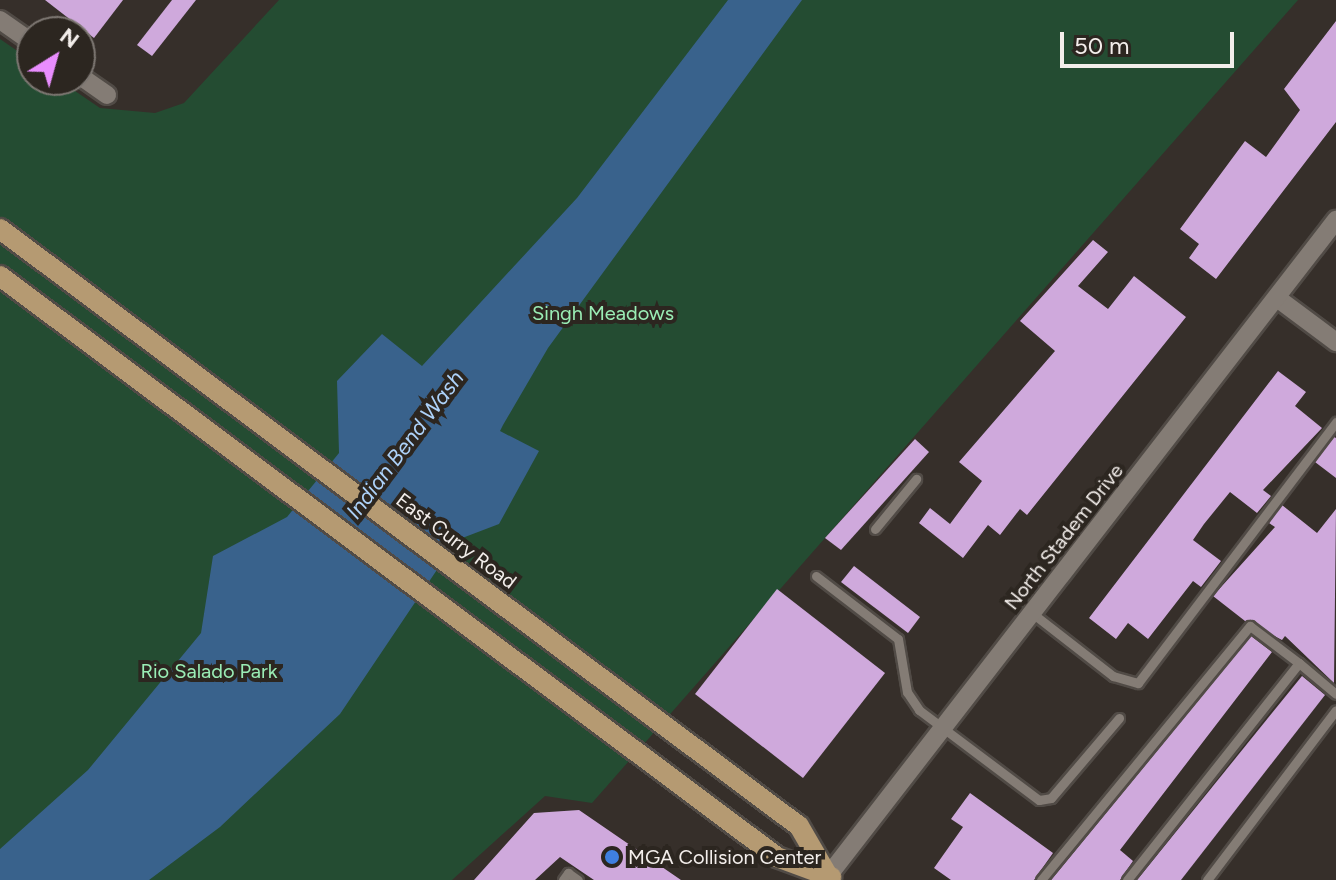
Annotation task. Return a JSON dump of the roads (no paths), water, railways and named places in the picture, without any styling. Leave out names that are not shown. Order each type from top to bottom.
[{"type":"main road","name":"East Curry Road","points":[[0,229],[799,826],[829,879]]},
{"type":"main road","points":[[0,276],[777,857],[829,879]]},
{"type":"street","points":[[96,87],[107,95]]},
{"type":"street","name":"North Stadem Drive","points":[[829,879],[1336,220]]},
{"type":"street","points":[[1277,298],[1336,342]]},
{"type":"lane","points":[[1032,613],[1113,676],[1138,683],[1336,422]]},
{"type":"lane","points":[[875,529],[916,479]]},
{"type":"lane","points":[[816,576],[898,639],[907,692],[944,727],[1039,800],[1051,798],[1119,718]]},
{"type":"lane","points":[[1041,880],[1250,626],[1336,694]]},
{"type":"lane","points":[[1127,880],[1299,663]]},
{"type":"lane","points":[[1207,880],[1336,710]]},
{"type":"lane","points":[[563,880],[568,873],[578,880]]},
{"type":"water","name":"Indian Bend Wash","points":[[728,0],[802,0],[548,348],[503,425],[500,431],[539,451],[499,524],[457,540],[340,714],[220,827],[149,880],[0,880],[0,849],[88,770],[201,633],[213,556],[287,517],[339,453],[337,381],[382,334],[422,366],[577,198]]},
{"type":"place","name":"MGA Collision Center","points":[[612,857]]},
{"type":"park label","name":"Singh Meadows","points":[[603,313]]},
{"type":"park label","name":"Rio Salado Park","points":[[209,671]]}]
